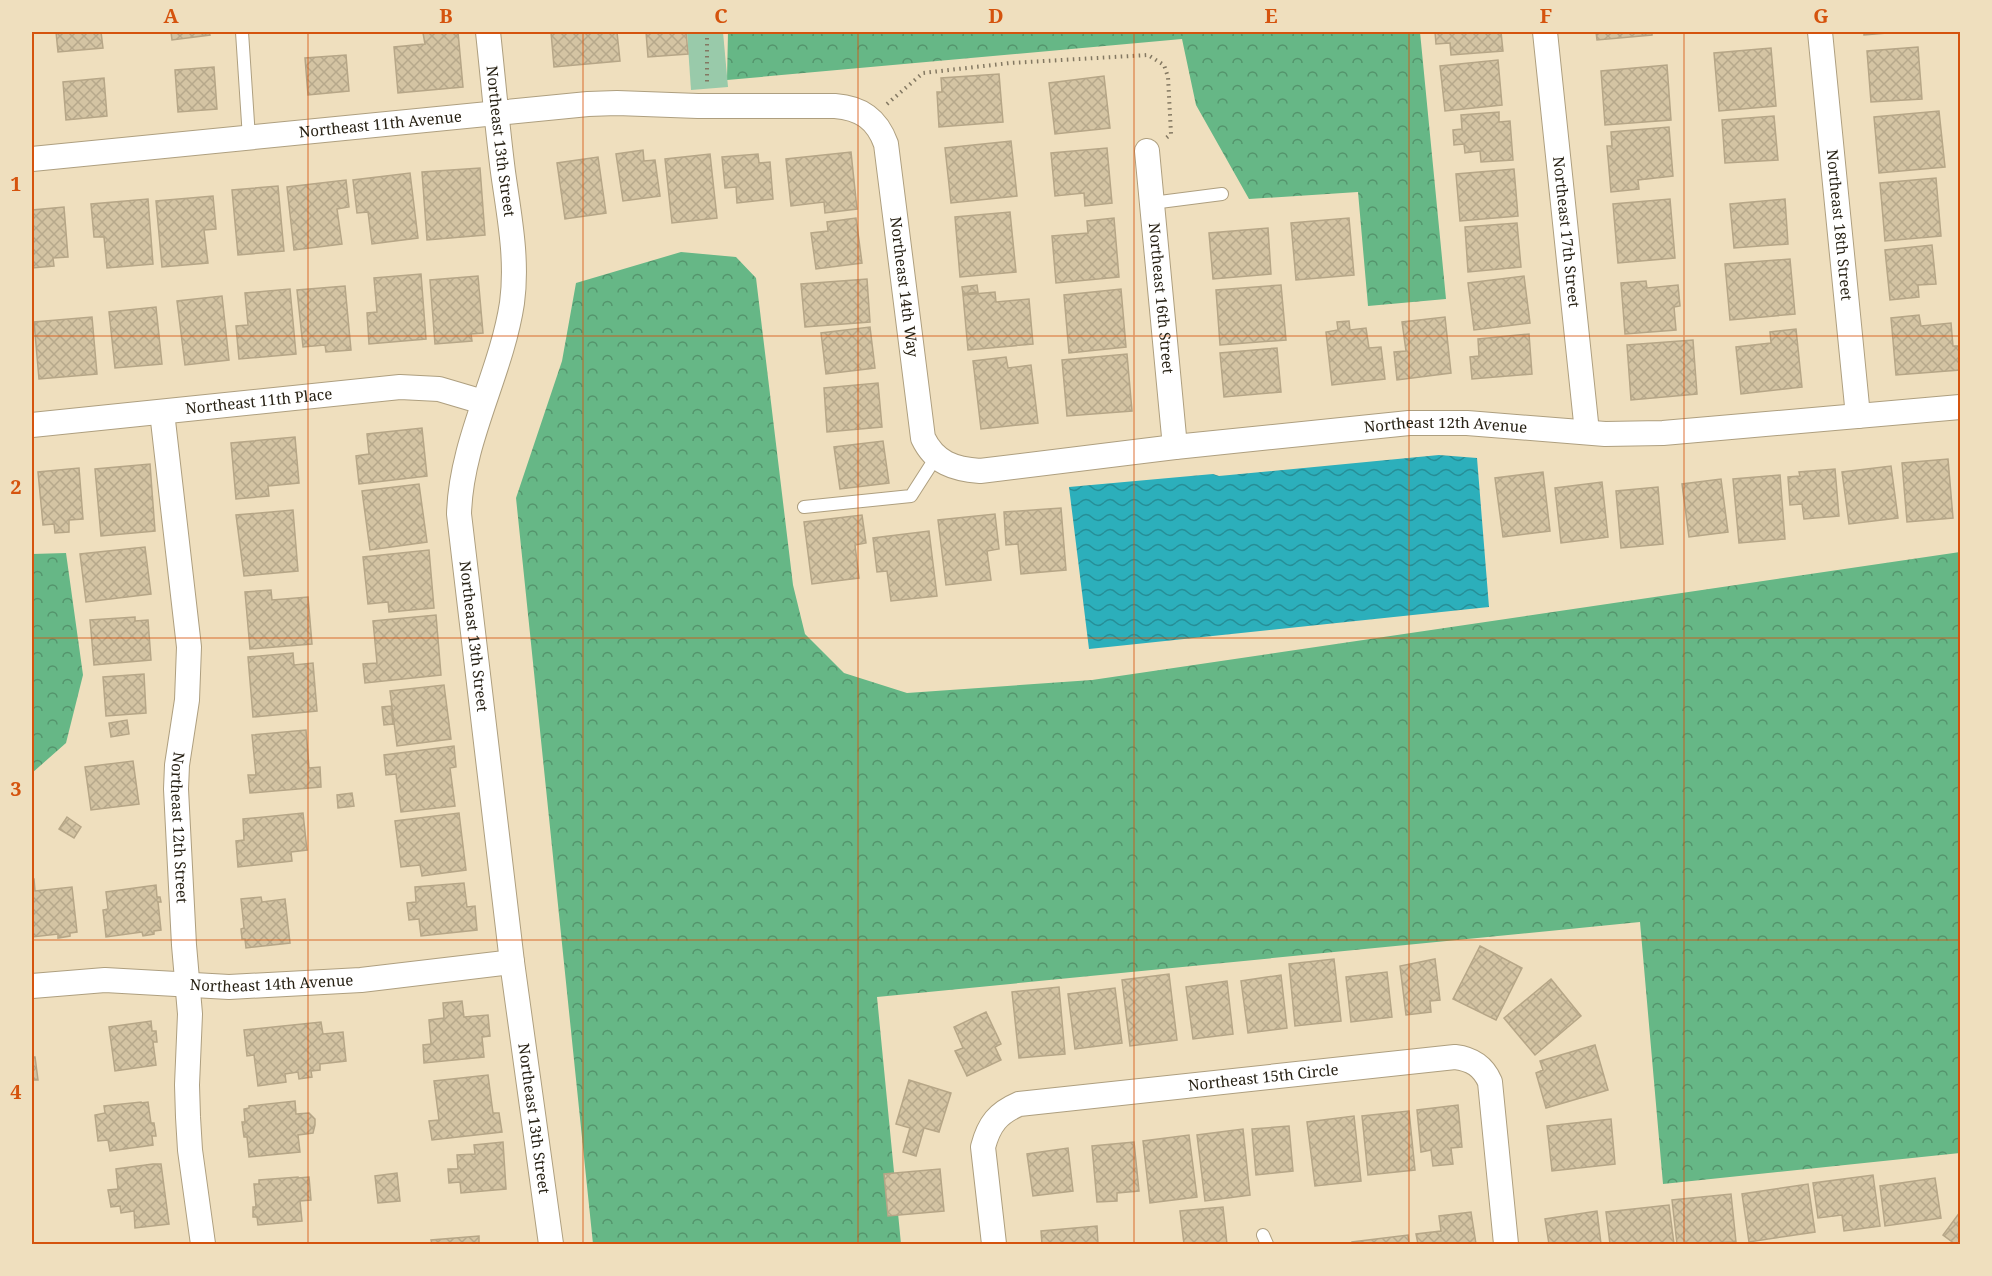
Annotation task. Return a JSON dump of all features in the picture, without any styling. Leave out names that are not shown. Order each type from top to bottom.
[{"type":"street","name":"Northeast 13th Street","points":[[488,32],[514,272],[507,328],[462,475],[459,514],[512,962],[551,1245]]},
{"type":"street","name":"Northeast 17th Street","points":[[1545,32],[1587,432]]},
{"type":"street","name":"Northeast 18th Street","points":[[1820,32],[1858,416]]},
{"type":"street","name":"Northeast 11th Avenue","points":[[32,159],[617,103],[848,107],[870,118]]},
{"type":"street","name":"Northeast 14th Way","points":[[870,118],[877,125],[886,144],[921,426],[928,448],[936,458]]},
{"type":"street","name":"Northeast 16th Street","points":[[1148,151],[1175,447]]},
{"type":"street","name":"Northeast 11th Place","points":[[32,425],[414,386],[451,391],[483,402]]},
{"type":"street","name":"Northeast 12th Avenue","points":[[936,458],[953,468],[980,471],[1175,447],[1409,423],[1467,423],[1587,432],[1663,434],[1960,407]]},
{"type":"street","name":"Northeast 12th Street","points":[[162,412],[189,647],[188,700],[177,765],[176,789],[190,1014],[188,1117],[190,1150],[203,1245]]},
{"type":"street","name":"Northeast 14th Avenue","points":[[32,986],[105,980],[229,987],[361,980],[512,962]]},
{"type":"street","name":"Northeast 15th Circle","points":[[994,1245],[983,1147],[987,1131],[995,1119],[1006,1110],[1019,1104],[1455,1057],[1473,1061],[1486,1074],[1490,1082],[1506,1245]]},
{"type":"lane","points":[[242,32],[249,138]]},
{"type":"lane","points":[[1152,203],[1222,194]]},
{"type":"lane","points":[[804,507],[911,496],[936,458]]},
{"type":"path","points":[[707,32],[707,106]]},
{"type":"path","points":[[870,118],[923,73],[1010,63],[1148,55],[1164,65],[1168,77],[1171,134],[1148,151]]},
{"type":"green space","points":[[687,32],[723,32],[728,87],[691,90]]},
{"type":"green space","points":[[728,32],[1420,32],[1446,299],[1368,306],[1358,192],[1249,199],[1196,105],[1182,39],[727,80]]},
{"type":"green space","points":[[681,252],[736,257],[756,278],[793,585],[805,634],[844,673],[907,693],[1092,680],[1960,552],[1960,1153],[1663,1184],[1640,922],[877,997],[901,1244],[593,1244],[516,498],[562,361],[576,283]]},
{"type":"green space","points":[[66,553],[83,675],[66,743],[32,773],[32,554]]},
{"type":"water","points":[[1439,455],[1477,458],[1489,607],[1089,649],[1069,487],[1213,474],[1219,476]]},
{"type":"building","points":[[56,32],[101,32],[103,48],[58,52]]},
{"type":"building","points":[[171,32],[209,32],[210,35],[172,40]]},
{"type":"building","points":[[458,32],[463,87],[398,93],[394,47],[425,44],[423,33]]},
{"type":"building","points":[[551,32],[617,32],[620,61],[554,67]]},
{"type":"building","points":[[646,32],[686,32],[688,54],[648,57]]},
{"type":"building","points":[[1435,32],[1501,32],[1503,51],[1451,55],[1450,43],[1436,44]]},
{"type":"building","points":[[1596,32],[1652,32],[1652,35],[1597,40]]},
{"type":"building","points":[[1864,32],[1899,32],[1864,35]]},
{"type":"building","points":[[1918,47],[1922,99],[1871,102],[1867,51]]},
{"type":"building","points":[[1771,48],[1776,106],[1719,111],[1714,53]]},
{"type":"building","points":[[346,55],[349,91],[308,95],[305,58]]},
{"type":"building","points":[[1498,60],[1502,105],[1445,111],[1440,66]]},
{"type":"building","points":[[1667,65],[1671,120],[1605,125],[1601,71]]},
{"type":"building","points":[[214,67],[217,109],[178,112],[175,70]]},
{"type":"building","points":[[999,74],[1003,122],[939,127],[937,92],[942,92],[941,78]]},
{"type":"building","points":[[1104,76],[1110,128],[1055,134],[1049,83]]},
{"type":"building","points":[[104,78],[107,116],[66,120],[63,82]]},
{"type":"building","points":[[1939,111],[1945,167],[1879,173],[1874,117]]},
{"type":"building","points":[[1499,112],[1499,122],[1510,121],[1513,160],[1481,162],[1480,151],[1465,153],[1464,144],[1454,145],[1453,130],[1462,129],[1461,115]]},
{"type":"building","points":[[1774,116],[1778,160],[1725,163],[1722,120]]},
{"type":"building","points":[[1669,127],[1673,176],[1638,180],[1639,189],[1611,192],[1607,146],[1612,146],[1611,132]]},
{"type":"building","points":[[1011,141],[1017,196],[951,203],[945,148]]},
{"type":"building","points":[[1107,148],[1112,203],[1085,206],[1084,193],[1055,196],[1051,153]]},
{"type":"building","points":[[643,150],[644,161],[655,160],[660,196],[623,201],[616,154]]},
{"type":"building","points":[[851,152],[857,209],[825,213],[824,202],[791,206],[786,159]]},
{"type":"building","points":[[710,154],[717,218],[672,223],[665,159]]},
{"type":"building","points":[[758,154],[759,163],[770,162],[773,199],[737,203],[736,187],[725,188],[722,157]]},
{"type":"building","points":[[598,157],[606,213],[565,219],[557,163]]},
{"type":"building","points":[[480,168],[485,235],[427,240],[422,172]]},
{"type":"building","points":[[1514,169],[1518,216],[1460,221],[1456,174]]},
{"type":"building","points":[[410,173],[418,238],[372,244],[368,212],[357,213],[353,180]]},
{"type":"building","points":[[1936,178],[1941,236],[1885,241],[1880,183]]},
{"type":"building","points":[[346,180],[349,207],[337,209],[342,244],[294,250],[287,187]]},
{"type":"building","points":[[278,186],[284,251],[238,255],[232,190]]},
{"type":"building","points":[[213,196],[216,229],[204,230],[208,263],[162,267],[156,201]]},
{"type":"building","points":[[148,199],[153,264],[107,268],[104,237],[94,237],[91,204]]},
{"type":"building","points":[[1670,199],[1675,258],[1618,263],[1613,204]]},
{"type":"building","points":[[1785,199],[1788,244],[1734,248],[1730,204]]},
{"type":"building","points":[[64,207],[68,257],[53,258],[54,266],[32,268],[32,210]]},
{"type":"building","points":[[1010,212],[1016,272],[960,277],[955,217]]},
{"type":"building","points":[[856,218],[862,263],[816,269],[811,233],[828,231],[827,222]]},
{"type":"building","points":[[1114,218],[1119,277],[1056,283],[1052,236],[1088,233],[1087,221]]},
{"type":"building","points":[[1349,218],[1354,275],[1296,280],[1291,223]]},
{"type":"building","points":[[1517,223],[1521,267],[1468,272],[1465,227]]},
{"type":"building","points":[[1268,228],[1271,274],[1213,279],[1209,233]]},
{"type":"building","points":[[1932,245],[1936,284],[1918,285],[1919,297],[1890,300],[1885,250]]},
{"type":"building","points":[[1790,259],[1795,314],[1730,320],[1725,264]]},
{"type":"building","points":[[421,274],[426,339],[369,344],[367,313],[377,312],[374,278]]},
{"type":"building","points":[[478,276],[483,333],[471,334],[472,341],[435,344],[430,280]]},
{"type":"building","points":[[1524,276],[1530,323],[1474,330],[1468,283]]},
{"type":"building","points":[[867,279],[870,322],[805,327],[801,284]]},
{"type":"building","points":[[1646,281],[1647,288],[1678,285],[1680,306],[1674,307],[1676,330],[1625,334],[1621,283]]},
{"type":"building","points":[[977,285],[978,292],[963,294],[962,287]]},
{"type":"building","points":[[1281,285],[1286,340],[1220,345],[1216,290]]},
{"type":"building","points":[[345,286],[351,350],[326,352],[325,345],[303,347],[297,290]]},
{"type":"building","points":[[290,289],[296,354],[239,359],[236,326],[248,325],[245,293]]},
{"type":"building","points":[[1121,289],[1126,347],[1069,353],[1064,295]]},
{"type":"building","points":[[995,292],[996,302],[1029,299],[1033,344],[968,350],[963,295]]},
{"type":"building","points":[[222,296],[229,360],[185,365],[177,301]]},
{"type":"building","points":[[156,307],[162,364],[115,368],[109,312]]},
{"type":"building","points":[[1919,315],[1921,326],[1951,323],[1953,346],[1960,346],[1960,370],[1896,375],[1891,318]]},
{"type":"building","points":[[92,317],[97,374],[39,379],[34,322]]},
{"type":"building","points":[[1445,317],[1451,373],[1397,380],[1394,352],[1406,351],[1402,322]]},
{"type":"building","points":[[1349,321],[1350,330],[1366,328],[1369,348],[1381,347],[1385,379],[1332,385],[1326,332],[1338,330],[1337,322]]},
{"type":"building","points":[[870,327],[875,368],[826,374],[821,333]]},
{"type":"building","points":[[1796,329],[1802,387],[1741,394],[1736,347],[1771,343],[1770,332]]},
{"type":"building","points":[[1529,334],[1532,374],[1472,379],[1470,357],[1479,356],[1478,339]]},
{"type":"building","points":[[1693,340],[1697,394],[1631,400],[1627,345]]},
{"type":"building","points":[[1277,348],[1281,392],[1224,397],[1220,353]]},
{"type":"building","points":[[1127,354],[1132,411],[1067,416],[1062,360]]},
{"type":"building","points":[[1006,357],[1008,368],[1031,365],[1038,423],[981,429],[973,361]]},
{"type":"building","points":[[878,383],[882,427],[827,432],[824,388]]},
{"type":"building","points":[[422,428],[427,476],[359,484],[356,456],[369,454],[367,434]]},
{"type":"building","points":[[295,437],[299,483],[268,486],[269,496],[236,499],[231,443]]},
{"type":"building","points":[[883,441],[889,483],[840,489],[834,447]]},
{"type":"building","points":[[1948,459],[1953,518],[1907,522],[1902,463]]},
{"type":"building","points":[[150,464],[155,531],[101,536],[95,469]]},
{"type":"building","points":[[1891,466],[1898,518],[1849,524],[1842,472]]},
{"type":"building","points":[[79,468],[83,519],[69,520],[69,532],[55,533],[54,524],[43,525],[38,472]]},
{"type":"building","points":[[1835,469],[1839,516],[1804,519],[1802,504],[1790,505],[1788,477],[1800,476],[1799,472]]},
{"type":"building","points":[[1543,472],[1550,531],[1503,537],[1495,478]]},
{"type":"building","points":[[1780,475],[1785,539],[1739,543],[1733,479]]},
{"type":"building","points":[[1721,479],[1728,532],[1689,537],[1682,484]]},
{"type":"building","points":[[1602,482],[1608,537],[1561,543],[1555,488]]},
{"type":"building","points":[[419,484],[427,542],[370,550],[362,491]]},
{"type":"building","points":[[1658,487],[1663,544],[1621,548],[1616,491]]},
{"type":"building","points":[[1061,508],[1066,570],[1021,574],[1018,544],[1006,545],[1004,512]]},
{"type":"building","points":[[293,510],[298,571],[244,576],[236,515]]},
{"type":"building","points":[[995,514],[999,549],[987,551],[991,580],[946,585],[938,520]]},
{"type":"building","points":[[862,515],[866,543],[855,545],[859,578],[812,584],[804,522]]},
{"type":"building","points":[[929,531],[937,596],[891,601],[887,571],[877,572],[873,538]]},
{"type":"building","points":[[145,547],[151,594],[86,602],[80,554]]},
{"type":"building","points":[[429,550],[434,608],[389,612],[388,602],[368,604],[363,557]]},
{"type":"building","points":[[271,590],[272,600],[308,597],[312,644],[250,649],[245,592]]},
{"type":"building","points":[[436,615],[441,675],[365,683],[363,664],[377,663],[373,621]]},
{"type":"building","points":[[135,617],[135,621],[148,620],[151,660],[94,665],[90,620]]},
{"type":"building","points":[[293,653],[294,665],[313,663],[317,711],[253,717],[248,657]]},
{"type":"building","points":[[144,674],[146,713],[106,716],[103,677]]},
{"type":"building","points":[[444,685],[451,739],[397,746],[390,691]]},
{"type":"building","points":[[391,706],[393,724],[384,725],[382,707]]},
{"type":"building","points":[[127,720],[129,734],[111,737],[109,723]]},
{"type":"building","points":[[306,730],[309,768],[320,767],[321,787],[250,793],[248,775],[256,775],[252,735]]},
{"type":"building","points":[[454,746],[456,767],[450,768],[455,806],[401,812],[396,774],[386,775],[384,755]]},
{"type":"building","points":[[133,761],[139,804],[91,810],[85,767]]},
{"type":"building","points":[[352,793],[354,806],[338,808],[337,795]]},
{"type":"building","points":[[303,813],[307,850],[291,852],[292,861],[238,867],[236,841],[244,840],[243,819]]},
{"type":"building","points":[[459,813],[466,870],[422,876],[420,865],[401,867],[395,821]]},
{"type":"building","points":[[67,817],[81,827],[74,838],[59,829]]},
{"type":"building","points":[[32,879],[34,879],[35,891],[72,887],[77,932],[58,938],[58,934],[32,937]]},
{"type":"building","points":[[464,883],[467,907],[475,906],[477,930],[421,936],[419,919],[409,920],[407,903],[416,902],[415,887]]},
{"type":"building","points":[[156,885],[157,897],[160,897],[161,902],[158,902],[161,930],[143,936],[142,932],[106,937],[103,910],[108,909],[106,892]]},
{"type":"building","points":[[261,897],[262,902],[285,899],[290,943],[246,948],[245,939],[242,939],[241,929],[244,928],[241,899]]},
{"type":"building","points":[[1480,946],[1522,968],[1496,1020],[1453,999]]},
{"type":"building","points":[[1334,959],[1341,1021],[1295,1026],[1289,964]]},
{"type":"building","points":[[1435,959],[1440,1000],[1430,1001],[1431,1012],[1406,1015],[1400,966]]},
{"type":"building","points":[[1387,972],[1392,1017],[1351,1022],[1346,977]]},
{"type":"building","points":[[1169,974],[1177,1040],[1130,1046],[1122,980]]},
{"type":"building","points":[[1281,975],[1287,1028],[1248,1033],[1241,981]]},
{"type":"building","points":[[1551,979],[1581,1016],[1535,1055],[1504,1018]]},
{"type":"building","points":[[1227,981],[1233,1034],[1193,1039],[1186,987]]},
{"type":"building","points":[[1059,987],[1065,1054],[1019,1058],[1012,992]]},
{"type":"building","points":[[1115,988],[1122,1043],[1075,1049],[1068,994]]},
{"type":"building","points":[[462,1001],[464,1017],[488,1015],[490,1036],[482,1037],[484,1057],[424,1063],[423,1045],[431,1044],[429,1020],[444,1018],[443,1003]]},
{"type":"building","points":[[986,1012],[1001,1044],[995,1047],[1001,1060],[967,1076],[955,1051],[963,1048],[954,1027]]},
{"type":"building","points":[[151,1021],[152,1031],[156,1031],[157,1042],[153,1042],[156,1065],[115,1071],[109,1027]]},
{"type":"building","points":[[321,1022],[323,1034],[343,1032],[346,1061],[320,1064],[320,1070],[311,1071],[312,1077],[299,1079],[298,1072],[285,1074],[286,1082],[258,1086],[254,1055],[247,1056],[244,1030]]},
{"type":"building","points":[[1595,1045],[1608,1090],[1546,1108],[1536,1073],[1543,1070],[1540,1061]]},
{"type":"building","points":[[32,1057],[35,1057],[38,1080],[32,1080]]},
{"type":"building","points":[[488,1075],[493,1113],[499,1113],[502,1132],[432,1140],[429,1121],[439,1120],[434,1081]]},
{"type":"building","points":[[909,1080],[951,1093],[939,1132],[924,1128],[916,1156],[903,1152],[910,1128],[896,1124]]},
{"type":"building","points":[[295,1101],[296,1114],[309,1113],[315,1119],[313,1133],[298,1135],[300,1152],[249,1157],[247,1137],[244,1137],[242,1122],[245,1122],[244,1109],[249,1106]]},
{"type":"building","points":[[148,1102],[151,1123],[154,1123],[156,1136],[152,1136],[153,1145],[110,1151],[108,1140],[98,1141],[95,1115],[105,1113],[104,1106]]},
{"type":"building","points":[[1458,1105],[1462,1147],[1451,1148],[1453,1164],[1433,1166],[1431,1150],[1421,1152],[1417,1110]]},
{"type":"building","points":[[1409,1111],[1415,1170],[1368,1175],[1362,1116]]},
{"type":"building","points":[[1354,1116],[1361,1181],[1315,1186],[1307,1122]]},
{"type":"building","points":[[1611,1119],[1615,1164],[1552,1171],[1547,1126]]},
{"type":"building","points":[[1289,1126],[1293,1171],[1256,1175],[1252,1129]]},
{"type":"building","points":[[1243,1129],[1250,1195],[1205,1201],[1197,1135]]},
{"type":"building","points":[[1189,1135],[1197,1197],[1150,1203],[1143,1141]]},
{"type":"building","points":[[503,1142],[506,1189],[461,1193],[460,1182],[449,1183],[448,1169],[458,1169],[457,1155],[475,1154],[474,1145]]},
{"type":"building","points":[[1134,1142],[1139,1191],[1117,1193],[1117,1201],[1097,1202],[1092,1146]]},
{"type":"building","points":[[1068,1148],[1073,1191],[1033,1196],[1027,1154]]},
{"type":"building","points":[[161,1164],[169,1224],[135,1228],[134,1211],[121,1213],[120,1206],[111,1207],[108,1190],[118,1189],[116,1169]]},
{"type":"building","points":[[940,1169],[944,1211],[888,1216],[884,1174]]},
{"type":"building","points":[[397,1173],[400,1201],[378,1203],[375,1176]]},
{"type":"building","points":[[1873,1175],[1880,1226],[1844,1231],[1842,1215],[1818,1218],[1813,1183]]},
{"type":"building","points":[[309,1177],[311,1200],[300,1201],[302,1221],[258,1225],[257,1217],[253,1217],[253,1207],[256,1207],[254,1184],[259,1184],[259,1180]]},
{"type":"building","points":[[1935,1178],[1941,1218],[1885,1226],[1880,1186]]},
{"type":"building","points":[[1808,1184],[1815,1232],[1749,1242],[1742,1194]]},
{"type":"building","points":[[1731,1194],[1736,1242],[1677,1244],[1672,1200]]},
{"type":"building","points":[[1669,1205],[1674,1244],[1610,1244],[1606,1212]]},
{"type":"building","points":[[1223,1207],[1227,1244],[1184,1244],[1180,1211]]},
{"type":"building","points":[[1597,1211],[1601,1244],[1549,1244],[1545,1219]]},
{"type":"building","points":[[1471,1212],[1476,1244],[1418,1244],[1416,1234],[1441,1231],[1439,1216]]},
{"type":"building","points":[[1960,1212],[1960,1244],[1955,1244],[1943,1235]]},
{"type":"building","points":[[1097,1226],[1098,1244],[1042,1244],[1041,1231]]},
{"type":"building","points":[[1408,1235],[1409,1244],[1352,1244],[1352,1242]]},
{"type":"building","points":[[479,1236],[479,1244],[432,1244],[431,1240]]}]
